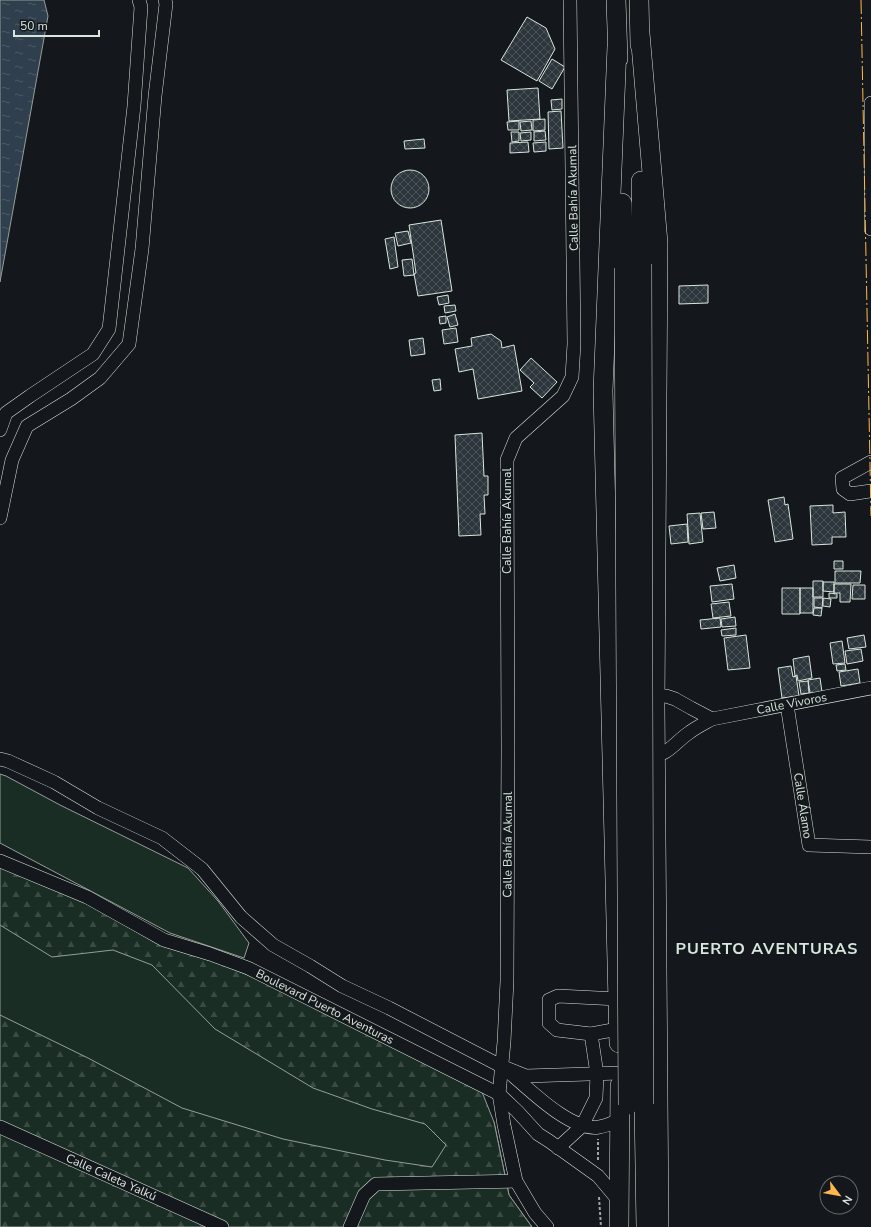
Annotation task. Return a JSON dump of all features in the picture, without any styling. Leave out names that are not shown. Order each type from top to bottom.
[{"type":"highway","points":[[616,0],[617,46],[633,266]]},
{"type":"highway","points":[[627,1227],[631,1110],[633,266],[640,0]]},
{"type":"highway","points":[[640,33],[658,243],[656,757],[660,1227]]},
{"type":"highway","points":[[617,46],[603,391],[611,752],[620,1073],[631,1110],[646,1227]]},
{"type":"highway","points":[[619,1227],[620,1201],[631,1110]]},
{"type":"street","points":[[0,430],[6,413],[93,354],[109,329],[134,106],[141,7],[139,0]]},
{"type":"street","points":[[0,518],[12,460],[27,426],[71,399],[100,378],[129,344],[142,249],[155,96],[166,4],[165,0]]},
{"type":"street","name":"Calle Bahía Akumal","points":[[547,1227],[535,1213],[516,1181],[499,1094],[504,1042],[507,973],[507,460],[516,438],[563,396],[572,377],[574,336],[570,0]]},
{"type":"street","points":[[871,103],[871,229]]},
{"type":"street","points":[[129,150],[150,150]]},
{"type":"street","points":[[871,462],[842,478],[843,489],[850,494],[871,491]]},
{"type":"street","name":"Calle Vivoros","points":[[712,719],[871,688]]},
{"type":"street","points":[[611,709],[620,702],[636,697],[666,696],[675,699],[712,719]]},
{"type":"street","name":"Calle Álamo","points":[[787,705],[809,845],[871,847]]},
{"type":"street","points":[[611,752],[621,758],[636,760],[656,757],[668,752],[690,732],[712,719]]},
{"type":"street","points":[[0,759],[8,761],[54,782],[98,808],[162,838],[202,869],[241,917],[273,945],[342,986],[389,1008],[501,1066],[526,1076],[620,1073]]},
{"type":"street","name":"Boulevard Puerto Aventuras","points":[[0,861],[87,898],[164,940],[210,954],[248,968],[499,1094],[538,1134],[598,1176],[620,1201]]},
{"type":"street","points":[[618,999],[558,996],[549,1000],[549,1023],[557,1030],[592,1034],[618,1029]]},
{"type":"street","points":[[558,1148],[582,1126],[596,1098],[597,1074],[592,1034]]},
{"type":"street","points":[[501,1066],[549,1106],[568,1119],[582,1126],[599,1128],[631,1110]]},
{"type":"street","name":"Calle Caleta Yalkú","points":[[0,1128],[222,1227]]},
{"type":"street","points":[[350,1227],[364,1195],[376,1184],[516,1181]]},
{"type":"green space","points":[[0,774],[188,868],[218,901],[249,943],[244,958],[170,933],[0,843]]},
{"type":"green space","points":[[0,867],[92,906],[159,945],[218,963],[494,1122],[509,1195],[532,1227],[327,1172],[0,1036]]},
{"type":"green space","points":[[0,867],[92,906],[159,945],[218,963],[285,990],[482,1092],[494,1122],[509,1195],[532,1227],[0,1227],[0,1015],[88,1058],[182,1108],[283,1139],[385,1160],[432,1167],[446,1145],[425,1124],[372,1109],[313,1088],[215,1029],[152,965],[113,950],[52,957],[0,925]]},
{"type":"water","points":[[0,0],[44,0],[48,16],[0,282]]},
{"type":"building","points":[[527,17],[546,28],[555,49],[537,81],[501,60]]},
{"type":"building","points":[[552,59],[565,67],[552,89],[539,81]]},
{"type":"building","points":[[538,88],[540,119],[509,121],[507,90]]},
{"type":"building","points":[[562,99],[562,109],[552,110],[551,100]]},
{"type":"building","points":[[561,111],[563,148],[549,149],[548,112]]},
{"type":"building","points":[[545,119],[545,130],[533,131],[533,120]]},
{"type":"building","points":[[519,121],[519,130],[508,130],[507,122]]},
{"type":"building","points":[[531,121],[532,130],[521,131],[520,122]]},
{"type":"building","points":[[545,131],[546,140],[534,141],[534,132]]},
{"type":"building","points":[[511,132],[519,132],[519,141],[512,142]]},
{"type":"building","points":[[531,132],[531,140],[521,141],[520,133]]},
{"type":"building","points":[[424,139],[425,148],[405,149],[404,141]]},
{"type":"building","points":[[528,142],[529,152],[510,153],[510,143]]},
{"type":"building","points":[[546,142],[546,151],[534,152],[533,143]]},
{"type":"building","points":[[406,170],[414,170],[421,173],[426,178],[429,189],[426,200],[421,205],[414,208],[406,208],[399,205],[394,200],[391,193],[391,185],[394,178],[399,173]]},
{"type":"building","points":[[441,220],[452,291],[418,296],[414,274],[416,273],[409,225]]},
{"type":"building","points":[[408,231],[411,243],[398,246],[395,233]]},
{"type":"building","points":[[394,237],[398,267],[390,269],[385,239]]},
{"type":"building","points":[[412,259],[414,275],[404,276],[402,260]]},
{"type":"building","points":[[708,285],[708,303],[679,304],[679,286]]},
{"type":"building","points":[[448,295],[449,303],[439,305],[437,297]]},
{"type":"building","points":[[455,305],[456,311],[445,313],[444,306]]},
{"type":"building","points":[[455,314],[458,325],[450,327],[447,317]]},
{"type":"building","points":[[446,316],[446,323],[440,324],[439,317]]},
{"type":"building","points":[[456,328],[458,342],[444,344],[442,330]]},
{"type":"building","points":[[491,334],[501,341],[502,348],[514,345],[522,391],[478,399],[473,369],[459,372],[455,349],[472,346],[471,338]]},
{"type":"building","points":[[423,338],[425,354],[411,356],[409,340]]},
{"type":"building","points":[[531,358],[557,382],[542,398],[530,387],[534,383],[520,370]]},
{"type":"building","points":[[440,379],[441,390],[434,391],[432,380]]},
{"type":"building","points":[[482,433],[484,476],[488,476],[488,495],[484,495],[485,514],[480,514],[481,535],[459,536],[455,435]]},
{"type":"building","points":[[784,497],[785,505],[788,504],[793,539],[775,542],[768,500]]},
{"type":"building","points":[[833,505],[833,513],[845,512],[846,537],[832,537],[832,544],[812,545],[810,506]]},
{"type":"building","points":[[714,512],[716,528],[703,529],[701,513]]},
{"type":"building","points":[[700,513],[703,542],[689,544],[687,514]]},
{"type":"building","points":[[687,524],[688,542],[671,544],[669,526]]},
{"type":"building","points":[[834,561],[843,561],[843,569],[834,569]]},
{"type":"building","points":[[734,565],[736,578],[720,581],[717,568]]},
{"type":"building","points":[[835,571],[861,571],[860,583],[835,583]]},
{"type":"building","points":[[813,581],[823,581],[823,597],[813,597]]},
{"type":"building","points":[[823,582],[834,582],[834,592],[823,591]]},
{"type":"building","points":[[732,584],[734,599],[712,602],[710,586]]},
{"type":"building","points":[[834,584],[851,584],[850,602],[840,602],[840,593],[834,593]]},
{"type":"building","points":[[853,585],[865,585],[865,599],[852,599]]},
{"type":"building","points":[[782,588],[800,588],[800,614],[782,614]]},
{"type":"building","points":[[800,588],[813,588],[813,613],[800,613]]},
{"type":"building","points":[[829,593],[837,594],[837,598],[829,598]]},
{"type":"building","points":[[814,598],[823,598],[822,608],[814,607]]},
{"type":"building","points":[[823,598],[831,599],[830,607],[823,606]]},
{"type":"building","points":[[729,602],[731,616],[713,618],[711,604]]},
{"type":"building","points":[[814,608],[822,608],[821,616],[813,615]]},
{"type":"building","points":[[735,617],[736,626],[722,627],[721,619]]},
{"type":"building","points":[[720,618],[721,627],[701,629],[700,620]]},
{"type":"building","points":[[736,628],[736,635],[722,636],[721,630]]},
{"type":"building","points":[[746,635],[750,668],[728,670],[724,638]]},
{"type":"building","points":[[864,635],[866,647],[849,649],[847,638]]},
{"type":"building","points":[[842,641],[845,663],[833,664],[830,643]]},
{"type":"building","points":[[861,649],[863,661],[847,664],[845,651]]},
{"type":"building","points":[[809,656],[812,678],[798,681],[797,675],[795,676],[793,659]]},
{"type":"building","points":[[845,664],[846,670],[837,671],[836,665]]},
{"type":"building","points":[[791,666],[793,677],[796,676],[799,696],[782,698],[778,668]]},
{"type":"building","points":[[858,669],[860,683],[841,686],[839,672]]},
{"type":"building","points":[[820,678],[822,692],[810,693],[808,680]]},
{"type":"building","points":[[808,681],[809,693],[801,694],[799,682]]},
{"type":"power","points":[[861,0],[871,516]]},
{"type":"district","name":"PUERTO AVENTURAS","points":[[767,948]]}]
